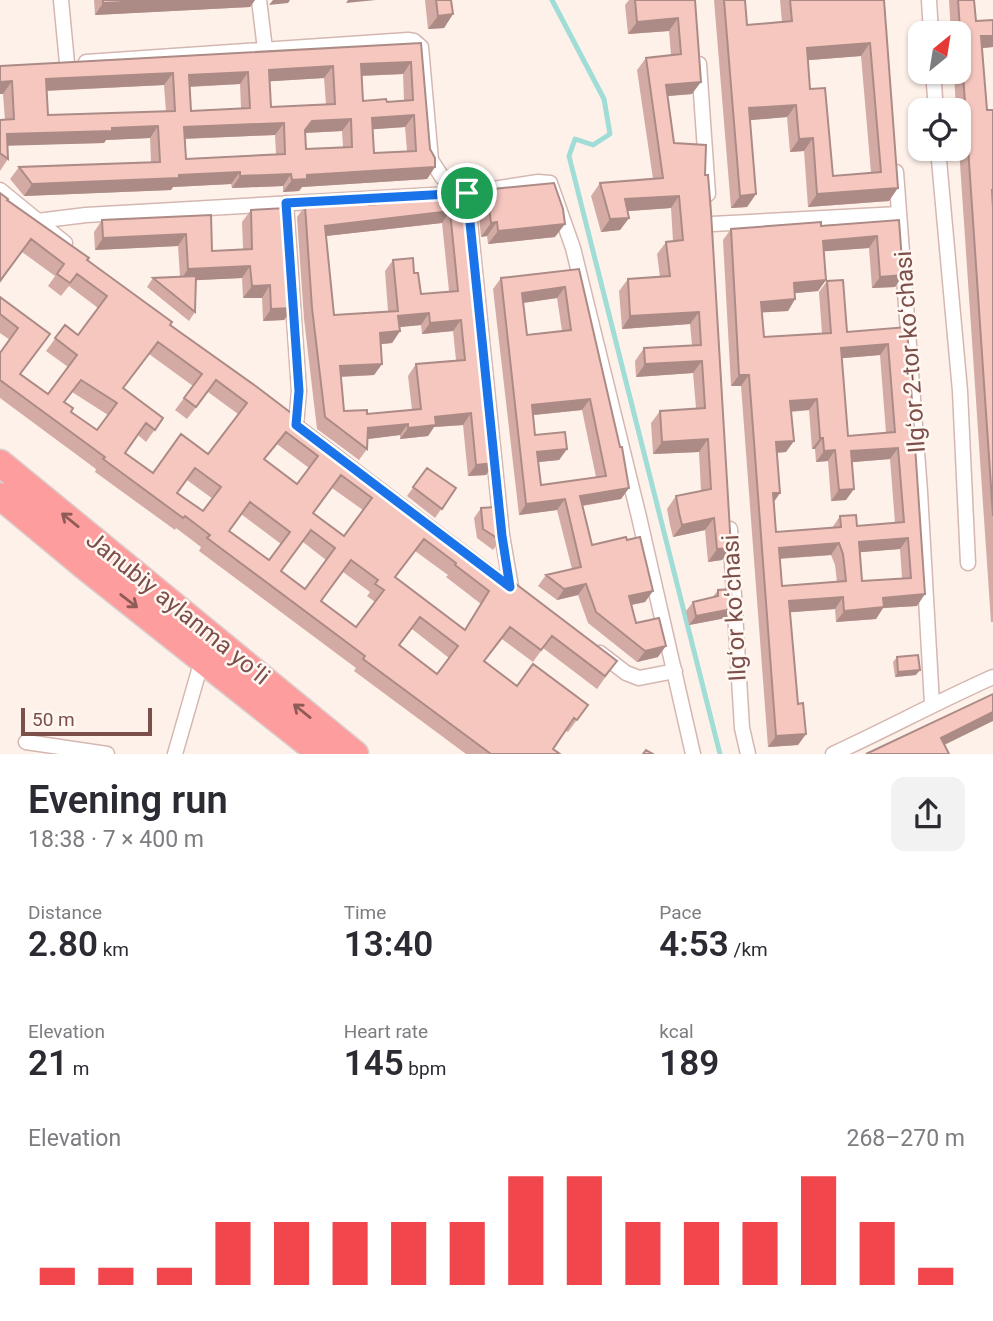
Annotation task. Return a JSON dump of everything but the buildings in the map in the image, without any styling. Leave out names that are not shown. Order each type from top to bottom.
[{"type":"highway","name":"Janubiy aylanma yoʻli","points":[[0,463],[355,754]]},
{"type":"highway","name":"Janubiy aylanma yoʻli","points":[[0,496],[321,754]]},
{"type":"street","points":[[61,0],[60,63],[414,41],[421,47],[431,160],[442,177],[467,193]]},
{"type":"street","points":[[259,0],[265,49]]},
{"type":"street","points":[[929,0],[930,21]]},
{"type":"street","points":[[698,53],[712,231],[899,214]]},
{"type":"street","name":"Ilgʻor 2-tor koʻchasi","points":[[895,161],[920,492],[932,704]]},
{"type":"street","points":[[939,161],[960,391],[968,563]]},
{"type":"street","points":[[37,221],[86,215],[467,193],[538,182],[550,183],[573,248],[693,754]]},
{"type":"street","points":[[0,190],[80,255]]},
{"type":"street","points":[[467,193],[502,536],[516,591],[490,571]]},
{"type":"street","points":[[286,203],[299,391],[296,425]]},
{"type":"street","name":"Ilgʻor koʻchasi","points":[[729,510],[741,728],[748,754]]},
{"type":"street","points":[[584,642],[634,677],[674,671]]},
{"type":"street","points":[[175,754],[202,660]]},
{"type":"street","points":[[833,754],[932,704],[993,677]]},
{"type":"street","points":[[26,742],[107,754]]},
{"type":"waterway","points":[[552,0],[604,99],[610,134],[593,145],[575,139],[569,156],[720,754]]},
{"type":"route","points":[[467,193],[502,536],[510,587],[296,425],[299,391],[286,203],[467,193]]}]
